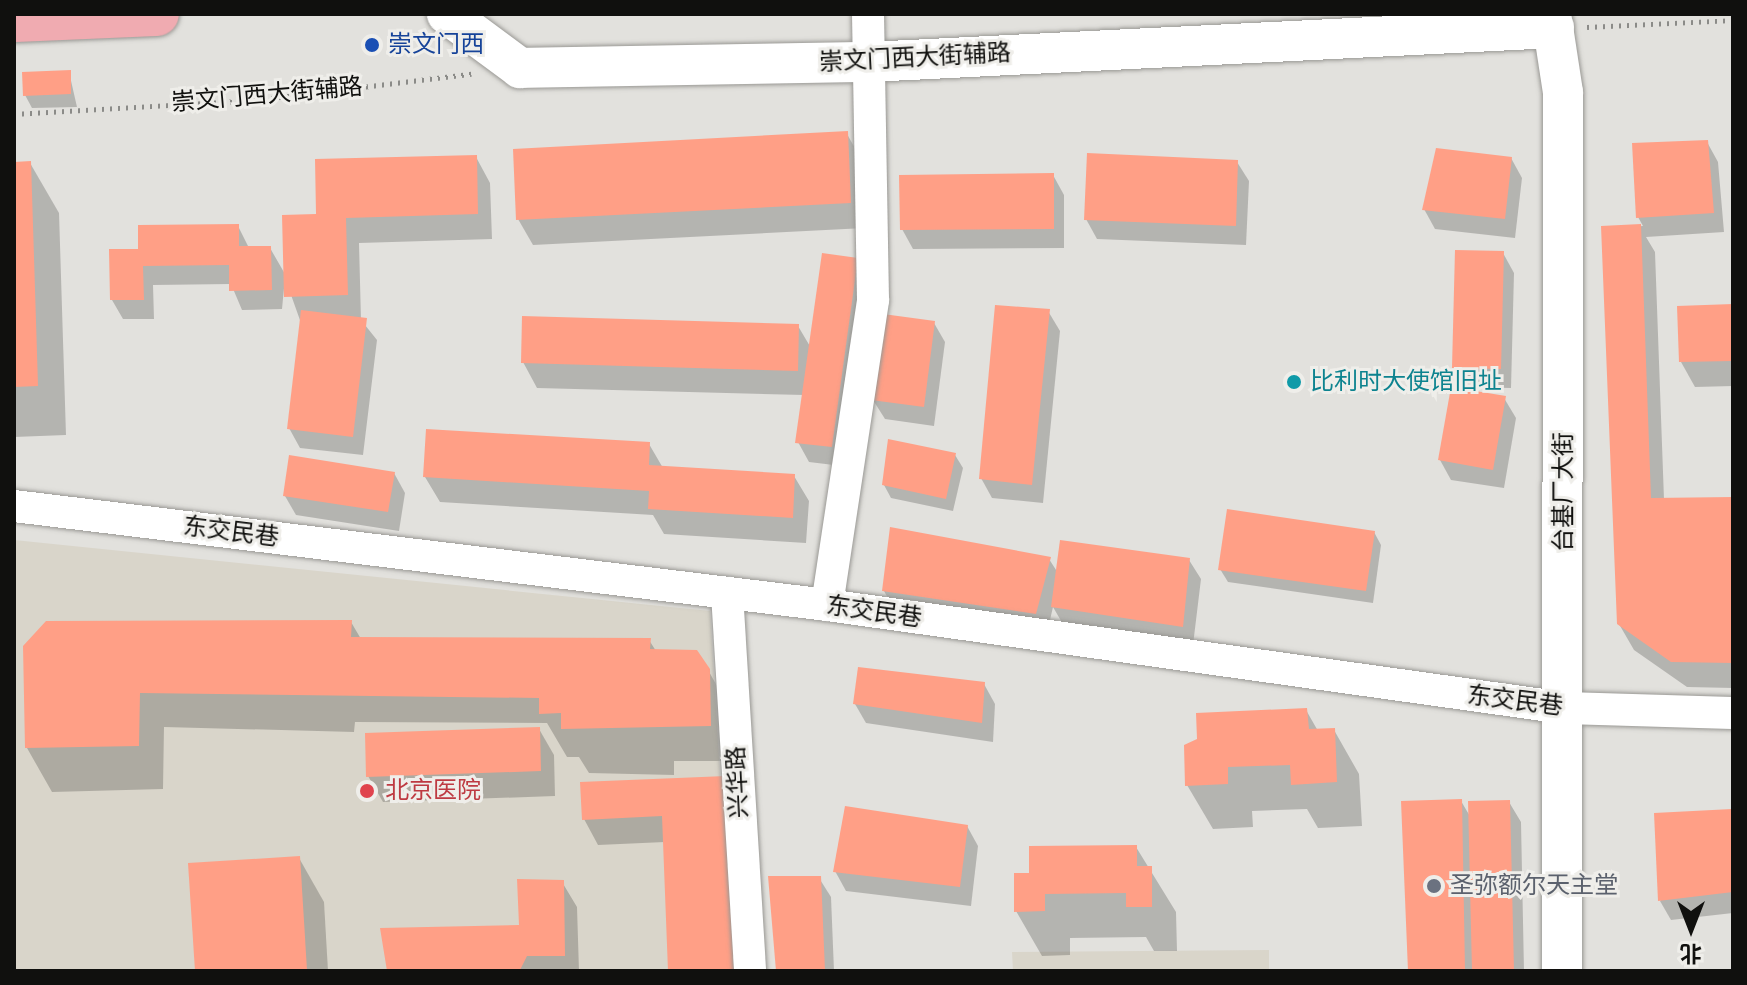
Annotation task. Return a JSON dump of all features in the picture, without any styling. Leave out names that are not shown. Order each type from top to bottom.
[{"type":"main road","points":[[14,20],[157,14]]},
{"type":"street","points":[[447,14],[520,68]]},
{"type":"street","points":[[827,605],[873,300],[868,14]]},
{"type":"street","points":[[1266,14],[1310,42]]},
{"type":"street","name":"崇文门西大街辅路","points":[[520,68],[869,62],[1310,42],[1552,21]]},
{"type":"street","name":"台基厂大街","points":[[1552,21],[1563,92],[1565,708],[1562,971]]},
{"type":"street","name":"东交民巷","points":[[14,506],[827,605],[1565,708],[1733,713]]},
{"type":"street","name":"兴华路","points":[[727,593],[750,971]]},
{"type":"path","points":[[1552,21],[1733,20]]},
{"type":"path","name":"崇文门西大街辅路","points":[[14,114],[255,100],[520,68]]},
{"type":"shaded area","name":"北京医院","points":[[14,540],[710,611],[732,971],[14,971]]},
{"type":"shaded area","points":[[1269,950],[1269,971],[1013,971],[1012,952]]},
{"type":"building","points":[[71,70],[71,94],[23,96],[22,72]]},
{"type":"building","points":[[848,131],[851,203],[516,220],[513,149]]},
{"type":"building","points":[[1708,140],[1714,213],[1636,218],[1632,143]]},
{"type":"building","points":[[1436,148],[1512,157],[1505,219],[1422,210]]},
{"type":"building","points":[[1087,153],[1238,160],[1236,226],[1084,220]]},
{"type":"building","points":[[477,155],[478,214],[346,218],[348,295],[284,297],[282,215],[316,214],[315,159]]},
{"type":"building","points":[[31,161],[38,386],[14,387],[14,162]]},
{"type":"building","points":[[1054,173],[1054,229],[900,230],[899,175]]},
{"type":"building","points":[[239,224],[239,246],[271,246],[272,290],[229,291],[229,265],[143,266],[144,300],[110,300],[109,249],[138,249],[138,225]]},
{"type":"building","points":[[1641,224],[1651,498],[1733,497],[1733,663],[1671,662],[1617,624],[1601,226]]},
{"type":"building","points":[[1455,250],[1504,251],[1501,369],[1452,368]]},
{"type":"building","points":[[822,253],[858,258],[832,447],[795,443]]},
{"type":"building","points":[[1733,304],[1733,361],[1679,362],[1677,306]]},
{"type":"building","points":[[995,305],[1050,309],[1032,485],[979,479]]},
{"type":"building","points":[[301,310],[367,318],[353,437],[287,429]]},
{"type":"building","points":[[883,314],[935,321],[924,407],[871,400]]},
{"type":"building","points":[[522,316],[799,324],[798,371],[521,363]]},
{"type":"building","points":[[1451,387],[1506,396],[1493,470],[1438,460]]},
{"type":"building","points":[[426,429],[650,442],[649,465],[795,474],[793,518],[648,509],[649,491],[423,477]]},
{"type":"building","points":[[888,439],[956,453],[946,499],[882,485]]},
{"type":"building","points":[[289,455],[395,472],[388,512],[283,496]]},
{"type":"building","points":[[1227,509],[1375,531],[1366,591],[1218,570]]},
{"type":"building","points":[[890,527],[1051,557],[1036,614],[882,591]]},
{"type":"building","points":[[1060,540],[1190,558],[1183,627],[1051,607]]},
{"type":"building","points":[[352,620],[351,637],[651,638],[650,649],[697,650],[710,669],[711,726],[561,729],[561,713],[539,714],[539,698],[140,693],[139,746],[25,748],[23,646],[46,621]]},
{"type":"building","points":[[858,667],[985,682],[982,723],[853,704]]},
{"type":"building","points":[[1307,708],[1309,729],[1335,728],[1337,782],[1291,785],[1290,765],[1228,767],[1228,784],[1185,786],[1184,745],[1197,739],[1196,713]]},
{"type":"building","points":[[540,727],[541,771],[366,777],[365,733]]},
{"type":"building","points":[[726,776],[734,971],[668,971],[662,816],[582,820],[580,782]]},
{"type":"building","name":"圣弥额尔天主堂","points":[[1462,799],[1465,971],[1408,971],[1401,801]]},
{"type":"building","points":[[1510,800],[1514,971],[1472,971],[1468,801]]},
{"type":"building","points":[[845,806],[968,825],[960,887],[833,872]]},
{"type":"building","points":[[1732,809],[1733,892],[1658,901],[1654,813]]},
{"type":"building","points":[[1137,845],[1137,866],[1152,866],[1152,907],[1126,907],[1126,893],[1045,894],[1045,911],[1014,912],[1014,873],[1029,873],[1029,846]]},
{"type":"building","points":[[300,856],[307,970],[195,971],[188,863]]},
{"type":"building","points":[[768,876],[821,876],[825,971],[776,971]]},
{"type":"building","points":[[517,879],[564,880],[565,956],[527,956],[520,970],[387,971],[380,928],[519,925]]},
{"type":"place","name":"崇文门西","points":[[372,45]]},
{"type":"place","name":"比利时大使馆旧址","points":[[1294,382]]},
{"type":"place","name":"北京医院","points":[[367,791]]},
{"type":"place","name":"圣弥额尔天主堂","points":[[1434,886]]}]
